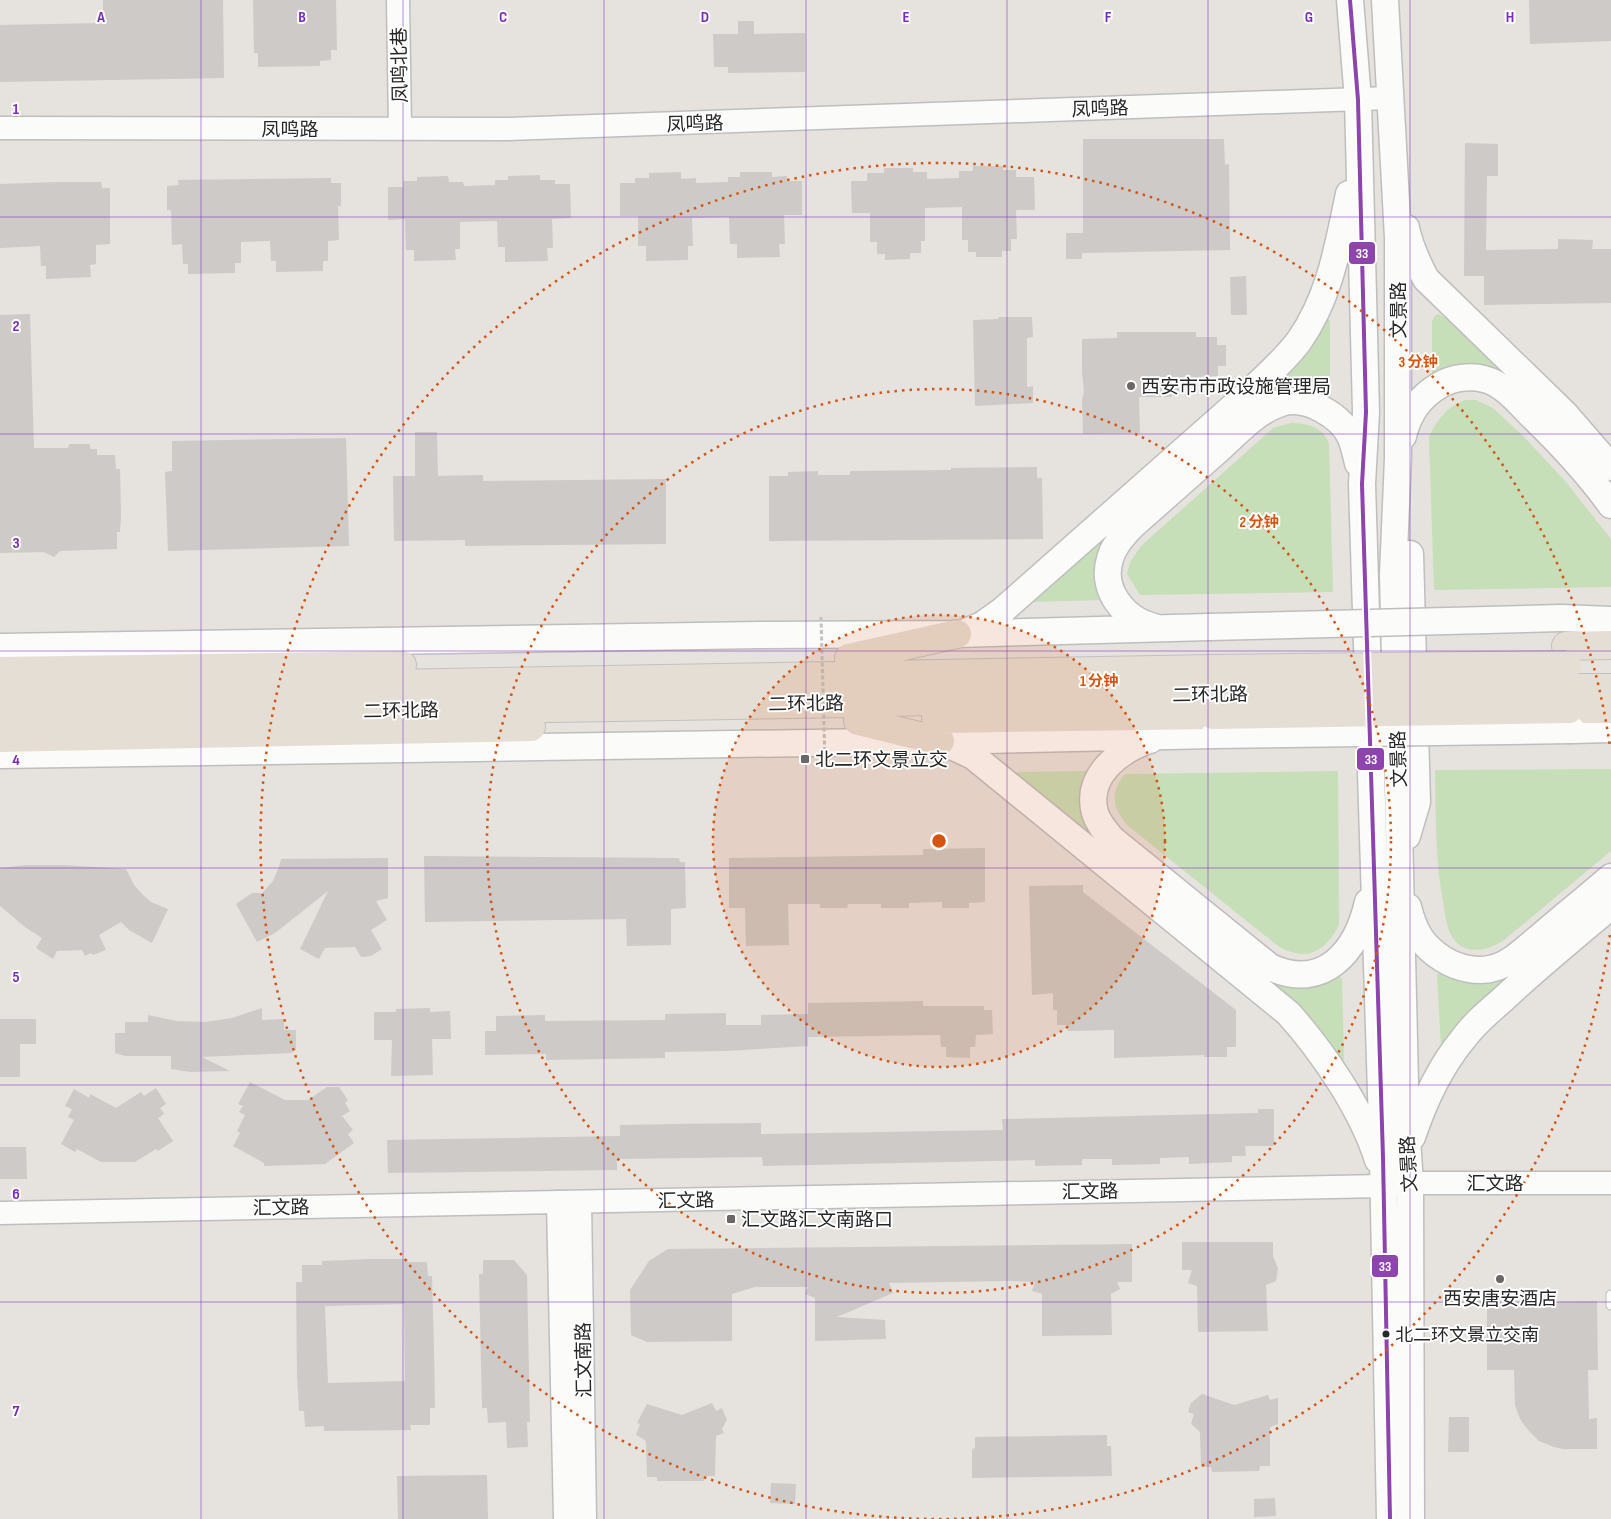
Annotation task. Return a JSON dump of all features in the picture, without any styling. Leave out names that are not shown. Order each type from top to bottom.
[{"type":"highway","points":[[849,658],[957,634]]},
{"type":"highway","points":[[1569,688],[1611,645]]},
{"type":"highway","points":[[0,671],[849,658],[1212,682],[1569,688],[1611,709]]},
{"type":"highway","name":"二环北路","points":[[1569,688],[1611,664]]},
{"type":"highway","points":[[0,681],[42,670]]},
{"type":"highway","points":[[104,670],[182,688]]},
{"type":"highway","points":[[0,738],[858,721],[1212,682]]},
{"type":"highway","name":"二环北路","points":[[0,717],[849,703],[1212,682]]},
{"type":"highway","name":"二环北路","points":[[0,691],[182,688],[1212,682],[1611,688]]},
{"type":"highway","points":[[314,712],[429,729]]},
{"type":"highway","points":[[858,721],[940,742]]},
{"type":"main road","name":"文景路","points":[[1350,0],[1358,100],[1366,412],[1362,484],[1383,1182],[1390,1519]]},
{"type":"main road","name":"文景路","points":[[1385,0],[1398,238],[1398,469],[1393,575],[1406,1125],[1410,1184],[1412,1519]]},
{"type":"main road","points":[[957,634],[982,625],[1003,610],[1251,391],[1298,343],[1315,316],[1336,261],[1358,152]]},
{"type":"main road","points":[[1394,175],[1409,242],[1416,262],[1426,279],[1565,414],[1611,467]]},
{"type":"main road","points":[[1398,469],[1408,419],[1422,398],[1435,388],[1451,380],[1460,378],[1484,379],[1494,382],[1512,395],[1581,466],[1611,505]]},
{"type":"main road","points":[[1212,682],[1162,628],[1144,624],[1133,618],[1116,601],[1111,592],[1108,571],[1109,560],[1122,537],[1132,526],[1260,415],[1282,402],[1294,401],[1311,405],[1328,413],[1343,426],[1350,436],[1362,484]]},
{"type":"main road","points":[[1373,857],[1366,914],[1359,933],[1349,948],[1336,962],[1324,970],[1304,974],[1284,973],[1270,967],[1112,839],[1101,826],[1096,813],[1094,802],[1097,784],[1102,772],[1127,748],[1139,743],[1175,735],[1212,682],[1561,618],[1603,617]]},
{"type":"main road","points":[[0,646],[750,635],[957,634],[1162,628]]},
{"type":"main road","points":[[1569,688],[1611,729]]},
{"type":"main road","points":[[0,755],[940,742],[1175,735]]},
{"type":"main road","points":[[940,742],[957,747],[973,756],[1288,1013],[1317,1047],[1351,1101],[1375,1152],[1383,1182]]},
{"type":"main road","points":[[1400,864],[1414,930],[1432,952],[1451,964],[1479,970],[1494,968],[1514,958],[1611,877]]},
{"type":"main road","points":[[1408,1149],[1426,1098],[1450,1056],[1472,1027],[1514,988],[1611,906]]},
{"type":"street","name":"凤鸣北巷","points":[[398,0],[400,129]]},
{"type":"street","name":"凤鸣路","points":[[0,128],[508,129],[1390,98]]},
{"type":"street","name":"汇文路","points":[[0,1213],[580,1202],[1383,1182],[1410,1184],[1611,1183]]},
{"type":"street","name":"汇文南路","points":[[558,1202],[565,1519]]},
{"type":"street","name":"汇文南路","points":[[580,1202],[585,1519]]},
{"type":"lane","points":[[1611,1295],[1611,1305]]},
{"type":"path","points":[[821,618],[824,763]]},
{"type":"green space","points":[[1438,314],[1450,320],[1498,367],[1496,371],[1432,378],[1432,321]]},
{"type":"green space","points":[[1327,319],[1330,321],[1330,400],[1256,401],[1315,339]]},
{"type":"green space","points":[[1466,400],[1476,400],[1493,408],[1523,436],[1566,482],[1611,539],[1611,587],[1434,590],[1429,437],[1443,414],[1453,406]]},
{"type":"green space","points":[[1291,423],[1314,427],[1327,438],[1329,444],[1333,592],[1140,595],[1127,574],[1130,562],[1141,546],[1273,428]]},
{"type":"green space","points":[[1106,535],[1097,576],[1097,584],[1102,600],[1029,602]]},
{"type":"green space","points":[[1611,769],[1611,851],[1503,941],[1489,948],[1474,950],[1460,946],[1450,933],[1441,890],[1436,839],[1435,770]]},
{"type":"green space","points":[[1087,771],[1083,781],[1081,796],[1100,844],[1012,772]]},
{"type":"green space","points":[[1338,771],[1339,925],[1321,948],[1305,954],[1288,951],[1278,946],[1127,825],[1118,812],[1115,800],[1117,787],[1125,774]]},
{"type":"green space","points":[[1530,961],[1477,1003],[1444,1044],[1441,1044],[1437,975],[1439,973]]},
{"type":"green space","points":[[1254,969],[1338,975],[1342,979],[1343,1061]]},
{"type":"building","points":[[103,0],[223,0],[224,78],[0,82],[0,25],[103,23]]},
{"type":"building","points":[[253,0],[336,0],[337,50],[331,50],[331,60],[320,61],[320,66],[258,67],[258,53],[254,53]]},
{"type":"building","points":[[1529,0],[1611,0],[1611,41],[1530,44]]},
{"type":"building","points":[[738,21],[754,21],[754,34],[805,33],[805,72],[728,73],[728,67],[714,67],[713,34],[738,34]]},
{"type":"building","points":[[1083,139],[1224,139],[1225,165],[1229,164],[1230,250],[1082,253],[1082,259],[1066,259],[1066,233],[1083,233]]},
{"type":"building","points":[[1465,143],[1498,144],[1498,176],[1487,176],[1486,250],[1558,249],[1558,239],[1593,240],[1592,249],[1611,249],[1611,303],[1484,305],[1484,276],[1464,276]]},
{"type":"building","points":[[973,166],[1003,166],[1003,170],[1016,170],[1016,177],[1034,177],[1035,210],[1016,210],[1017,239],[1011,239],[1011,251],[1002,251],[1002,257],[976,257],[976,252],[968,252],[968,240],[962,240],[962,207],[925,208],[925,241],[921,241],[921,253],[910,253],[910,259],[885,260],[885,254],[877,254],[877,242],[870,242],[870,213],[852,213],[851,181],[867,181],[867,173],[884,173],[884,168],[913,168],[913,172],[927,172],[927,179],[959,178],[959,171],[973,171]]},
{"type":"building","points":[[681,172],[681,179],[696,178],[696,183],[728,182],[728,177],[740,177],[740,172],[772,172],[772,177],[787,176],[787,181],[802,181],[802,215],[784,215],[785,244],[779,244],[780,257],[737,258],[737,244],[730,244],[729,217],[692,218],[693,246],[688,246],[688,260],[646,261],[646,246],[638,246],[638,216],[620,216],[620,183],[635,183],[635,178],[649,178],[649,173]]},
{"type":"building","points":[[540,175],[540,180],[555,180],[555,184],[570,184],[571,218],[552,219],[553,248],[547,248],[548,261],[505,262],[505,247],[498,247],[497,221],[460,222],[460,249],[455,249],[456,260],[414,261],[414,250],[406,250],[405,219],[388,220],[388,187],[403,187],[403,181],[417,181],[417,177],[448,176],[449,182],[463,182],[464,186],[495,185],[495,180],[508,180],[508,176]]},
{"type":"building","points":[[331,178],[331,183],[341,183],[341,206],[338,206],[339,240],[328,241],[328,261],[323,261],[323,271],[276,272],[276,261],[271,261],[270,241],[241,242],[241,263],[235,263],[235,273],[188,274],[188,264],[183,264],[182,244],[172,245],[171,210],[167,210],[167,186],[179,185],[178,180]]},
{"type":"building","points":[[101,182],[102,188],[110,188],[110,244],[96,245],[96,264],[90,265],[91,277],[46,279],[46,266],[41,266],[40,246],[0,248],[0,184]]},
{"type":"building","points":[[1246,276],[1247,315],[1231,315],[1230,277]]},
{"type":"building","points":[[30,314],[34,448],[68,448],[69,444],[90,444],[90,449],[97,449],[97,455],[115,455],[116,469],[120,469],[121,516],[120,532],[117,532],[117,549],[60,551],[54,557],[44,552],[0,553],[0,315]]},
{"type":"building","points":[[999,317],[1032,317],[1033,337],[1027,338],[1027,387],[1033,386],[1033,403],[975,406],[973,320],[998,319]]},
{"type":"building","name":"西安市市政设施管理局","points":[[1117,332],[1196,332],[1196,337],[1217,337],[1217,345],[1226,345],[1226,366],[1218,366],[1218,376],[1198,377],[1198,382],[1179,382],[1179,391],[1171,397],[1139,397],[1140,433],[1083,434],[1082,339],[1117,338]]},
{"type":"building","points":[[415,432],[437,432],[438,476],[483,475],[483,481],[666,479],[666,544],[465,546],[465,540],[394,541],[393,476],[415,476]]},
{"type":"building","points":[[346,438],[349,546],[168,551],[165,472],[172,471],[172,441]]},
{"type":"building","points":[[1037,467],[1037,478],[1042,478],[1043,539],[769,541],[769,476],[788,476],[788,472],[818,471],[818,475],[850,475],[850,471]]},
{"type":"building","points":[[985,848],[985,902],[969,903],[969,908],[942,908],[942,902],[909,903],[909,908],[881,908],[881,904],[848,904],[847,908],[820,908],[820,904],[788,904],[789,945],[746,946],[745,908],[729,908],[729,858],[923,855],[923,849]]},
{"type":"building","points":[[424,856],[679,858],[680,862],[685,862],[686,908],[671,909],[671,945],[627,946],[626,919],[425,922]]},
{"type":"building","points":[[388,858],[388,898],[376,901],[387,920],[371,930],[382,949],[371,956],[361,957],[355,947],[325,948],[319,959],[300,949],[328,891],[275,933],[257,942],[236,904],[252,893],[262,893],[273,881],[281,859]]},
{"type":"building","points":[[26,865],[126,869],[134,885],[143,895],[151,902],[168,909],[152,943],[129,930],[121,922],[99,935],[106,950],[85,956],[82,950],[57,951],[53,959],[36,948],[42,938],[25,927],[0,906],[0,868]]},
{"type":"building","points":[[1083,885],[1083,892],[1236,1010],[1236,1047],[1227,1047],[1227,1057],[1204,1057],[1204,1055],[1114,1058],[1114,1030],[1068,1031],[1067,1025],[1057,1025],[1057,1010],[1053,1010],[1053,993],[1032,995],[1029,886]]},
{"type":"building","points":[[923,1001],[923,1006],[984,1006],[984,1010],[992,1010],[993,1034],[976,1035],[975,1047],[970,1047],[970,1058],[946,1057],[946,1047],[941,1047],[940,1035],[808,1037],[808,1046],[726,1051],[665,1052],[665,1058],[546,1060],[546,1054],[485,1055],[485,1031],[496,1031],[496,1016],[545,1015],[545,1021],[665,1020],[665,1014],[726,1013],[726,1025],[761,1025],[761,1015],[808,1014],[808,1003]]},
{"type":"building","points":[[262,1008],[262,1020],[284,1019],[284,1030],[296,1030],[296,1050],[291,1053],[202,1057],[230,1071],[190,1072],[171,1069],[171,1056],[125,1056],[115,1053],[115,1033],[125,1033],[125,1022],[148,1022],[148,1015],[177,1021],[205,1022],[232,1018]]},
{"type":"building","points":[[430,1008],[430,1012],[450,1011],[451,1039],[432,1039],[433,1075],[391,1076],[392,1040],[374,1040],[374,1012],[396,1012],[396,1009]]},
{"type":"building","points":[[0,1019],[36,1019],[36,1044],[20,1044],[20,1077],[0,1077]]},
{"type":"building","points":[[250,1082],[285,1100],[308,1100],[327,1087],[339,1087],[348,1100],[345,1103],[350,1111],[342,1116],[353,1130],[348,1134],[354,1143],[325,1164],[264,1166],[264,1163],[233,1146],[240,1133],[237,1131],[245,1115],[239,1112],[243,1106],[238,1104]]},
{"type":"building","points":[[156,1088],[166,1104],[160,1108],[164,1114],[158,1118],[173,1141],[158,1151],[156,1149],[135,1162],[101,1162],[77,1149],[75,1152],[61,1144],[74,1120],[68,1117],[72,1109],[65,1106],[74,1089],[89,1098],[90,1094],[116,1108],[141,1092],[144,1096]]},
{"type":"building","points":[[1258,1109],[1274,1109],[1274,1146],[1245,1146],[1246,1156],[1232,1156],[1232,1162],[1189,1164],[1189,1157],[1160,1158],[1160,1164],[1112,1165],[1112,1159],[1082,1159],[1082,1165],[1035,1166],[1035,1160],[763,1166],[762,1157],[617,1159],[617,1170],[388,1173],[387,1140],[620,1136],[620,1125],[675,1124],[761,1123],[761,1134],[1003,1130],[1002,1119],[1258,1113]]},
{"type":"building","points":[[0,1147],[26,1147],[27,1179],[0,1179]]},
{"type":"building","points":[[1182,1242],[1273,1242],[1273,1256],[1278,1269],[1276,1281],[1266,1285],[1268,1331],[1198,1332],[1197,1286],[1188,1283],[1192,1270],[1182,1270]]},
{"type":"building","points":[[1132,1244],[1132,1282],[1117,1282],[1120,1289],[1111,1294],[1112,1335],[1042,1336],[1042,1294],[1032,1291],[1035,1282],[1008,1281],[889,1283],[893,1293],[837,1317],[885,1320],[886,1339],[815,1341],[815,1298],[805,1294],[808,1287],[755,1287],[732,1294],[732,1341],[647,1342],[631,1335],[630,1290],[649,1261],[668,1249]]},
{"type":"building","points":[[408,1259],[408,1262],[427,1262],[428,1276],[432,1276],[434,1349],[435,1408],[430,1408],[430,1425],[410,1425],[411,1430],[324,1431],[324,1426],[305,1427],[304,1411],[299,1411],[296,1282],[302,1282],[302,1265],[322,1265],[322,1261]],"holes":[[[404,1304],[405,1381],[328,1383],[325,1306]]]},
{"type":"building","points":[[483,1260],[514,1260],[527,1275],[530,1422],[527,1422],[528,1447],[507,1448],[506,1422],[488,1423],[487,1408],[482,1408],[479,1274],[483,1274]]},
{"type":"building","points":[[1597,1301],[1598,1370],[1588,1370],[1589,1419],[1597,1418],[1597,1449],[1563,1449],[1554,1447],[1539,1441],[1520,1419],[1515,1405],[1514,1370],[1487,1370],[1487,1303]]},
{"type":"building","points":[[1202,1394],[1234,1405],[1268,1395],[1270,1400],[1278,1398],[1278,1424],[1270,1427],[1270,1466],[1260,1466],[1259,1471],[1212,1472],[1211,1467],[1201,1467],[1200,1432],[1191,1424],[1194,1414],[1188,1412],[1191,1403]]},
{"type":"building","points":[[712,1403],[716,1411],[722,1408],[727,1420],[722,1429],[724,1433],[716,1436],[715,1476],[704,1476],[704,1481],[657,1481],[657,1477],[647,1477],[646,1443],[645,1440],[636,1435],[640,1424],[637,1423],[647,1404],[682,1415]]},
{"type":"building","points":[[1449,1417],[1469,1417],[1469,1452],[1448,1452]]},
{"type":"building","points":[[1107,1435],[1107,1446],[1111,1446],[1112,1476],[972,1478],[972,1449],[975,1448],[975,1437]]},
{"type":"building","points":[[487,1475],[488,1519],[398,1519],[397,1476]]},
{"type":"building","points":[[771,1483],[796,1484],[795,1504],[770,1503]]},
{"type":"building","points":[[1275,1498],[1276,1516],[1254,1517],[1254,1499]]},
{"type":"transit line","name":"33","points":[[1350,0],[1358,100],[1366,412],[1362,484],[1383,1157],[1390,1519]]},
{"type":"place","name":"西安市市政设施管理局","points":[[1131,386]]},
{"type":"place","name":"北二环文景立交","points":[[805,759]]},
{"type":"place","name":"汇文路汇文南路口","points":[[731,1219]]},
{"type":"place","name":"西安唐安酒店","points":[[1500,1279]]},
{"type":"place","name":"北二环文景立交南","points":[[1386,1334]]}]
